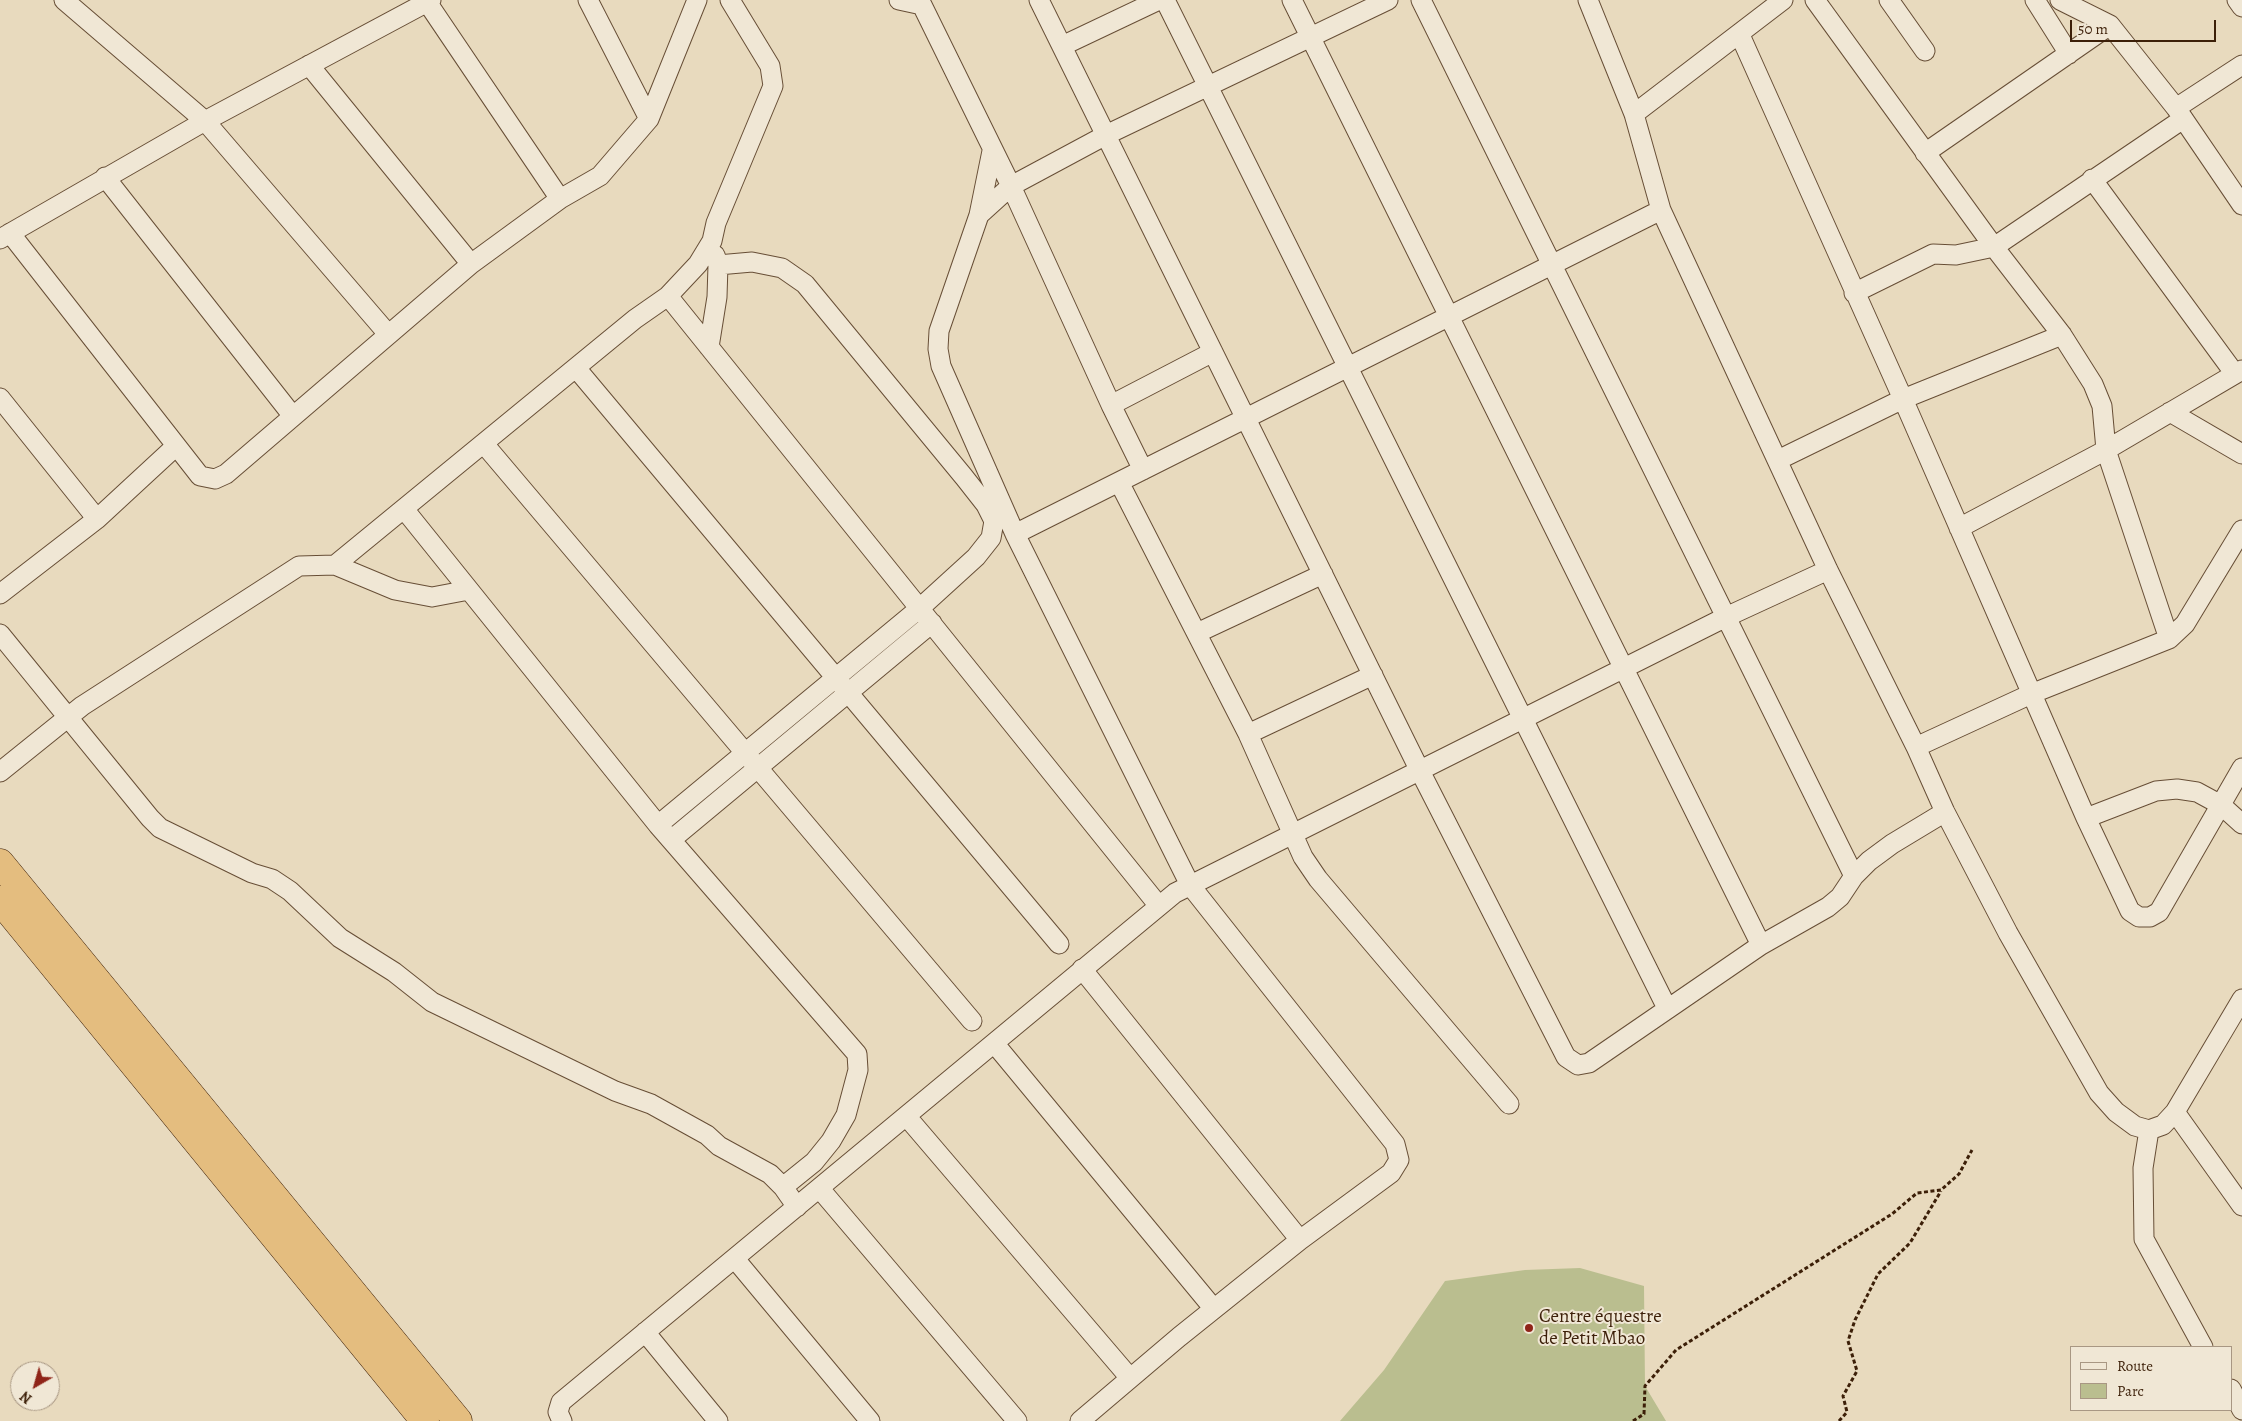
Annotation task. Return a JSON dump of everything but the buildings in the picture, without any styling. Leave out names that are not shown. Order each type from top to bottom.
[{"type":"highway","points":[[0,863],[458,1421]]},
{"type":"highway","points":[[0,900],[425,1421]]},
{"type":"street","points":[[64,0],[205,120],[388,334]]},
{"type":"street","points":[[588,0],[649,119]]},
{"type":"street","points":[[560,199],[429,1],[205,120],[5,236],[200,476],[215,479],[226,474],[292,415],[472,264],[560,199],[600,176],[649,119],[697,0]]},
{"type":"street","points":[[335,566],[635,319],[668,296],[698,264],[712,241],[716,223],[773,86],[770,66],[730,0]]},
{"type":"street","points":[[899,0],[927,3],[992,151],[1011,186],[1111,405],[1143,470]]},
{"type":"street","points":[[1039,0],[1420,771],[1566,1057],[1578,1064],[1589,1063],[1761,945],[1828,907],[1840,897],[1854,876],[1892,844],[1945,812]]},
{"type":"street","points":[[1062,46],[1159,0]]},
{"type":"street","points":[[1165,0],[1667,1008]]},
{"type":"street","points":[[1292,0],[1761,945]]},
{"type":"street","points":[[979,216],[1011,186],[1106,135],[1388,0]]},
{"type":"street","points":[[1420,0],[1854,876]]},
{"type":"street","points":[[1634,114],[1740,35],[1783,0]]},
{"type":"street","points":[[1815,0],[1994,248],[2062,335],[2093,384],[2102,406],[2106,450],[2169,639]]},
{"type":"street","points":[[2035,0],[2069,54]]},
{"type":"street","points":[[2060,0],[2110,25],[2179,113],[2242,205]]},
{"type":"street","points":[[2237,0],[2242,7]]},
{"type":"street","points":[[1891,1],[1926,52]]},
{"type":"street","points":[[1592,2],[1634,114],[1661,210],[1828,570],[1916,747],[1945,812],[2008,933],[2099,1093],[2116,1112],[2135,1126],[2149,1130],[2163,1125],[2175,1112],[2242,999]]},
{"type":"street","points":[[1925,153],[2110,25]]},
{"type":"street","points":[[1740,35],[1903,399],[2086,818],[2130,911],[2140,916],[2150,917],[2159,912],[2242,768]]},
{"type":"street","points":[[308,65],[472,264]]},
{"type":"street","points":[[1854,293],[1933,254],[1956,255],[1994,248],[2092,179],[2242,65]]},
{"type":"street","points":[[992,151],[979,216],[939,331],[938,349],[941,366],[1015,534],[1190,885],[1395,1144],[1399,1160],[1390,1173],[1300,1240],[1080,1421]]},
{"type":"street","points":[[105,177],[292,415]]},
{"type":"street","points":[[1960,528],[2106,450],[2239,372],[2092,179]]},
{"type":"street","points":[[1015,534],[1661,210]]},
{"type":"street","points":[[709,347],[717,297],[718,265],[712,241]]},
{"type":"street","points":[[671,840],[752,760],[926,615],[991,538],[994,521],[986,505],[805,284],[782,268],[752,262],[718,265]]},
{"type":"street","points":[[668,296],[1159,906]]},
{"type":"street","points":[[1778,460],[1903,399],[2062,335]]},
{"type":"street","points":[[1111,405],[1213,352]]},
{"type":"street","points":[[576,368],[1059,944]]},
{"type":"street","points":[[0,398],[97,519]]},
{"type":"street","points":[[2170,412],[2242,454]]},
{"type":"street","points":[[484,444],[972,1021]]},
{"type":"street","points":[[1,592],[97,519],[176,446]]},
{"type":"street","points":[[1119,482],[1248,734],[1303,857],[1318,878],[1509,1104]]},
{"type":"street","points":[[404,509],[658,825],[857,1054],[858,1070],[846,1115],[814,1162],[784,1187]]},
{"type":"street","points":[[1916,747],[2031,694],[2169,639],[2185,624],[2242,530]]},
{"type":"street","points":[[1,769],[82,706],[299,566],[335,566],[395,590],[432,596],[469,590]]},
{"type":"street","points":[[562,1421],[558,1412],[561,1402],[907,1117],[1082,969],[1159,906],[1190,885],[1294,835],[1349,804],[1420,771],[1726,617],[1828,570]]},
{"type":"street","points":[[1197,633],[1323,574]]},
{"type":"street","points":[[0,634],[160,828],[252,873],[272,880],[290,891],[340,938],[394,972],[432,1002],[615,1091],[651,1104],[707,1135],[724,1149],[752,1163],[784,1187],[797,1207]]},
{"type":"street","points":[[1248,734],[1373,675]]},
{"type":"street","points":[[658,825],[752,760]]},
{"type":"street","points":[[2086,818],[2156,791],[2177,789],[2197,792],[2221,805],[2242,824]]},
{"type":"street","points":[[1082,969],[1300,1240]]},
{"type":"street","points":[[994,1043],[1214,1309]]},
{"type":"street","points":[[2175,1112],[2242,1206]]},
{"type":"street","points":[[907,1117],[1130,1378]]},
{"type":"street","points":[[2149,1130],[2143,1168],[2144,1239],[2202,1346]]},
{"type":"street","points":[[820,1189],[1017,1421]]},
{"type":"street","points":[[735,1259],[870,1421]]},
{"type":"street","points":[[645,1332],[718,1421]]},
{"type":"street","points":[[2232,1391],[2242,1410]]},
{"type":"path","points":[[1840,1421],[1847,1412],[1843,1396],[1857,1371],[1848,1341],[1855,1320],[1878,1274],[1910,1243],[1941,1190],[1959,1174],[1972,1150]]},
{"type":"path","points":[[1633,1421],[1644,1414],[1645,1386],[1676,1350],[1892,1214],[1917,1193],[1941,1190]]},
{"type":"green space","name":"Centre équestre de Petit Mbao","points":[[1580,1268],[1644,1286],[1645,1386],[1666,1421],[1340,1421],[1384,1370],[1445,1281],[1525,1270]]},
{"type":"place","name":"Centre équestre de Petit Mbao","points":[[1529,1328]]}]
